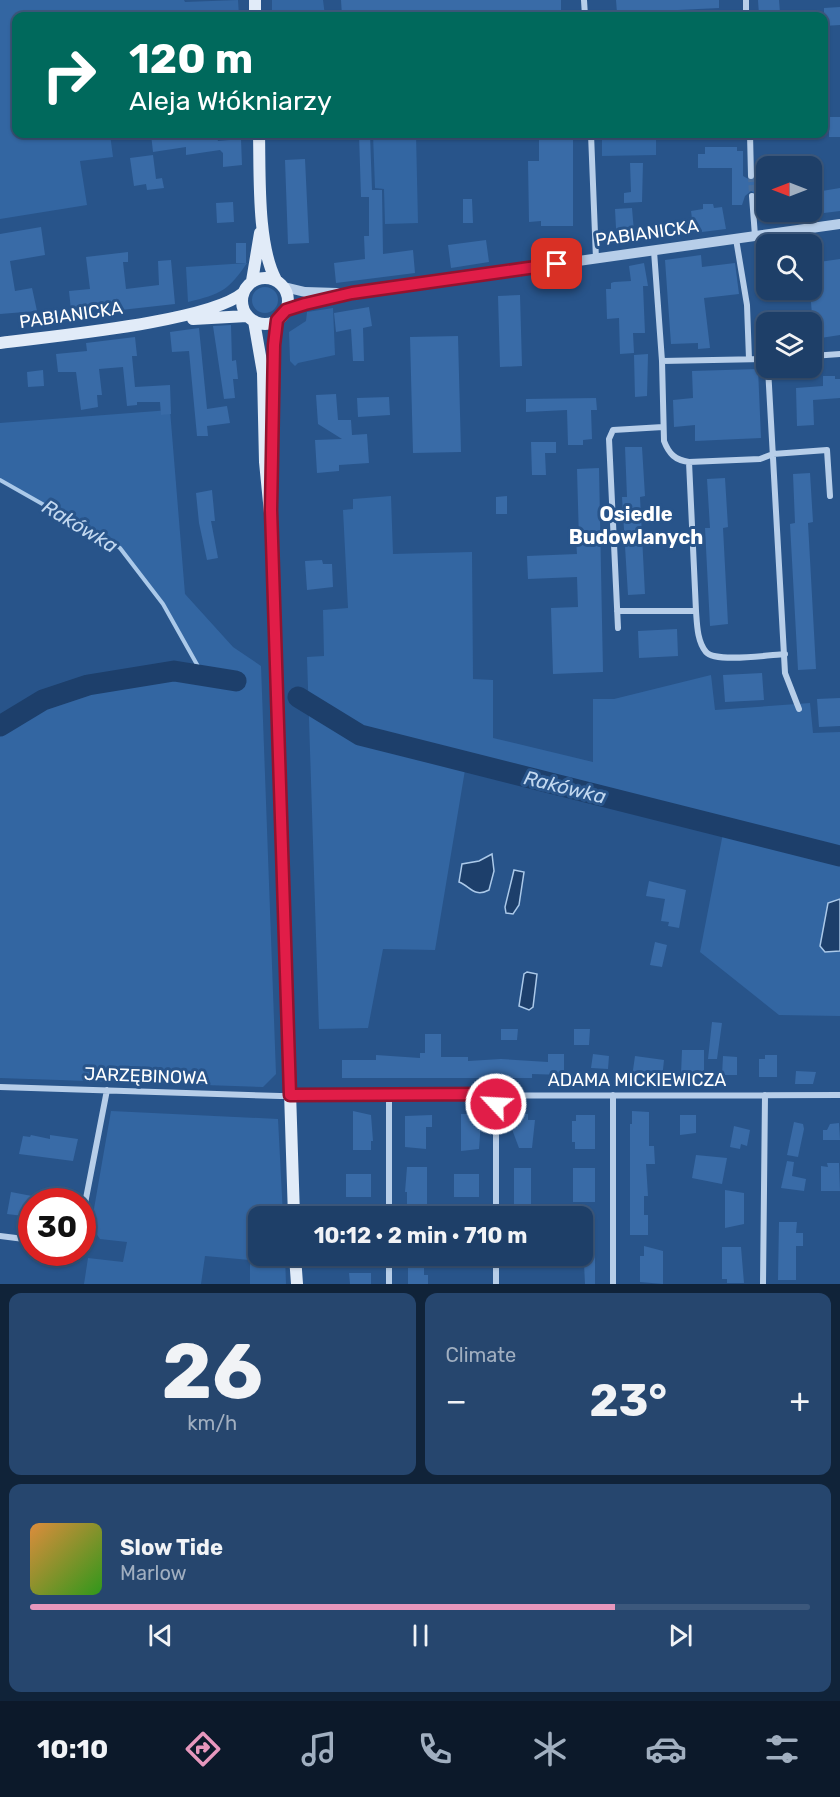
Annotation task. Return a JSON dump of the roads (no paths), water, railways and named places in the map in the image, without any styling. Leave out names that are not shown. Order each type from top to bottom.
[{"type":"main road","points":[[251,319],[262,324],[277,320],[286,310],[287,296],[270,270],[262,220],[259,138]]},
{"type":"main road","points":[[262,220],[252,281],[243,293],[243,308],[251,319],[262,373],[265,462],[271,510]]},
{"type":"main road","points":[[252,281],[266,278],[280,284]]},
{"type":"main road","name":"PABIANICKA","points":[[0,343],[147,322],[211,308],[235,300],[243,293]]},
{"type":"main road","name":"PABIANICKA","points":[[147,322],[251,319]]},
{"type":"main road","points":[[277,320],[274,345],[271,510],[294,1206]]},
{"type":"main road","points":[[296,1266],[297,1284]]},
{"type":"street","points":[[591,138],[596,259]]},
{"type":"street","points":[[750,138],[751,176]]},
{"type":"street","points":[[752,196],[754,236]]},
{"type":"street","name":"PABIANICKA","points":[[286,310],[352,293],[840,224]]},
{"type":"street","points":[[736,239],[747,304],[749,359]]},
{"type":"street","points":[[654,250],[662,361],[663,427],[668,450],[678,461],[689,462],[760,459],[773,454],[827,450],[830,496]]},
{"type":"street","name":"PABIANICKA","points":[[280,284],[305,292],[352,293]]},
{"type":"street","points":[[822,355],[840,354]]},
{"type":"street","points":[[662,361],[756,359]]},
{"type":"street","points":[[769,378],[786,673],[800,709]]},
{"type":"street","points":[[618,628],[609,439],[613,430],[663,427]]},
{"type":"street","points":[[689,462],[696,611],[700,641],[711,656],[785,654]]},
{"type":"street","points":[[617,611],[696,611]]},
{"type":"street","name":"JARZĘBINOWA","points":[[0,1086],[290,1095]]},
{"type":"street","points":[[88,1188],[107,1090]]},
{"type":"street","points":[[496,1094],[496,1206]]},
{"type":"street","name":"ADAMA MICKIEWICZA","points":[[290,1095],[840,1095]]},
{"type":"street","points":[[389,1095],[389,1206]]},
{"type":"street","points":[[613,1095],[613,1284]]},
{"type":"street","points":[[763,1284],[765,1095]]},
{"type":"street","points":[[0,1236],[18,1238]]},
{"type":"street","points":[[389,1266],[389,1284]]},
{"type":"street","points":[[496,1266],[496,1284]]},
{"type":"waterway","name":"Rakówka","points":[[0,480],[120,548],[163,604],[204,677]]},
{"type":"waterway","name":"Rakówka","points":[[0,726],[43,700],[88,685],[174,671],[236,681]]},
{"type":"waterway","name":"Rakówka","points":[[298,697],[360,735],[840,856]]},
{"type":"tunnel","points":[[751,176],[752,196]]},
{"type":"district","name":"Osiedle Budowlanych","points":[[636,526]]}]
